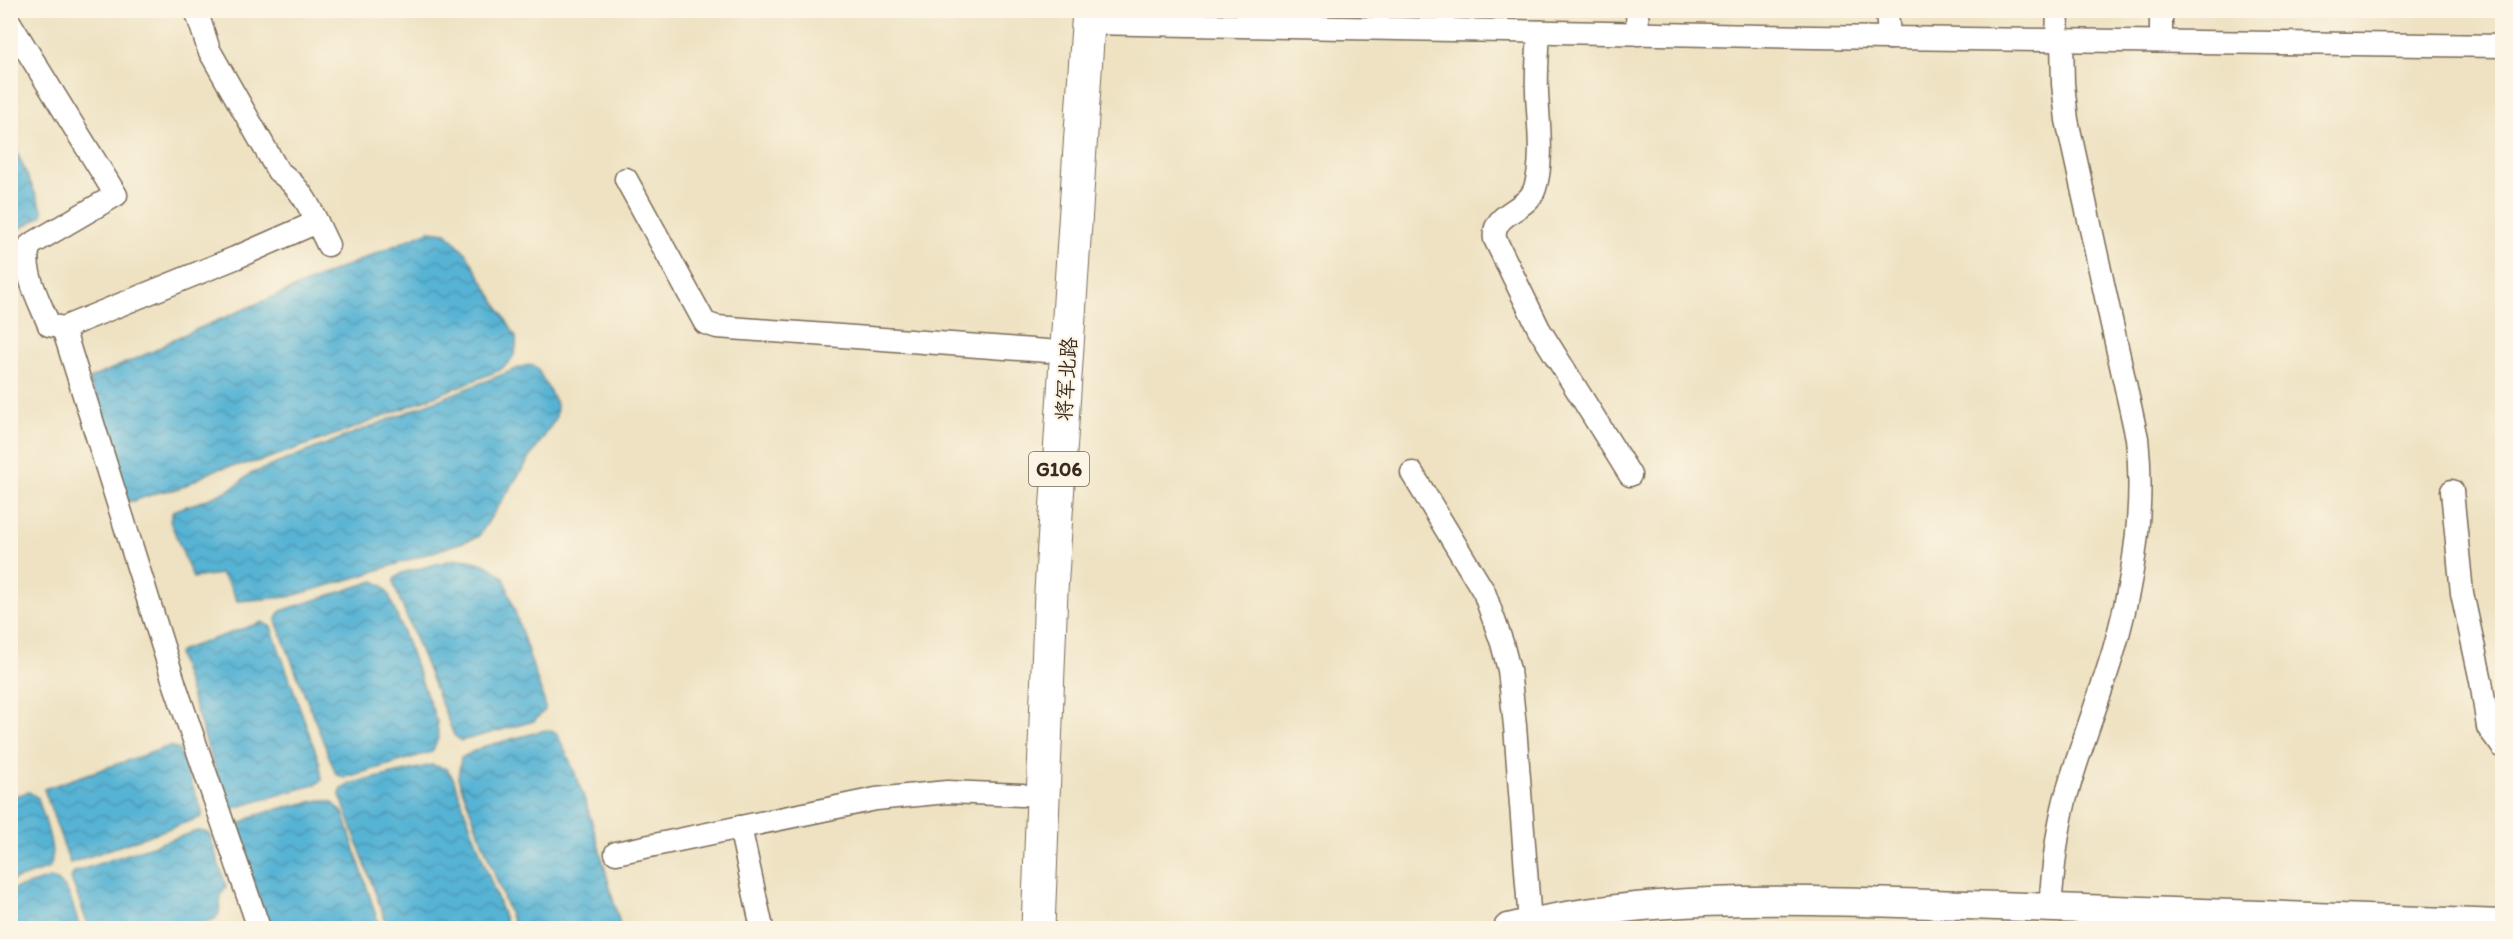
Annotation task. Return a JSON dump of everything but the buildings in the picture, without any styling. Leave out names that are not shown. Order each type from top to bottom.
[{"type":"highway","name":"将军北路","points":[[1017,928],[1030,590],[1047,351],[1082,15]]},
{"type":"highway","name":"将军北路","points":[[1038,928],[1051,591],[1082,15]]},
{"type":"main road","points":[[1519,926],[1599,911],[1740,901],[1789,900],[2502,924]]},
{"type":"street","points":[[196,10],[209,50],[279,171],[295,183],[328,245]]},
{"type":"street","points":[[1637,10],[1638,34]]},
{"type":"street","points":[[1887,10],[1889,38]]},
{"type":"street","points":[[2050,908],[2055,847],[2065,800],[2113,651],[2129,580],[2140,508],[2141,485],[2137,438],[2067,120],[2058,10]]},
{"type":"street","points":[[2161,10],[2161,41]]},
{"type":"street","points":[[1082,15],[1539,32],[2502,46]]},
{"type":"street","points":[[10,23],[116,195],[30,244],[25,255],[34,288],[49,325],[63,328],[235,258],[316,222]]},
{"type":"street","points":[[1539,32],[1536,188],[1526,202],[1497,222],[1494,230],[1496,239],[1539,329],[1630,475]]},
{"type":"street","points":[[626,179],[705,323],[717,327],[1047,351]]},
{"type":"street","points":[[63,328],[175,685],[259,928]]},
{"type":"street","points":[[1412,473],[1484,592],[1509,670],[1515,726],[1519,926]]},
{"type":"street","points":[[2452,491],[2462,593],[2492,681],[2488,727],[2502,746]]},
{"type":"street","points":[[616,853],[901,796],[947,792],[1022,795]]},
{"type":"street","points":[[740,827],[762,928]]},
{"type":"water","points":[[11,139],[43,211],[42,216],[11,234]]},
{"type":"water","points":[[429,231],[446,233],[466,253],[516,337],[515,352],[504,367],[354,428],[261,461],[217,469],[178,489],[126,501],[89,380],[91,378],[156,350],[174,339]]},
{"type":"water","points":[[531,365],[537,368],[557,405],[556,418],[478,537],[288,597],[237,601],[228,582],[220,574],[193,578],[170,521],[173,511],[223,493],[248,475]]},
{"type":"water","points":[[456,559],[482,564],[504,578],[545,704],[545,710],[534,721],[461,741],[454,735],[394,585],[394,579],[402,573]]},
{"type":"water","points":[[374,581],[383,586],[389,595],[437,722],[438,738],[432,752],[344,778],[336,774],[276,621],[281,611]]},
{"type":"water","points":[[262,622],[271,627],[319,761],[322,780],[316,784],[228,810],[178,654],[182,650]]},
{"type":"water","points":[[546,730],[556,733],[577,779],[594,829],[621,928],[515,928],[458,778],[461,758],[482,747]]},
{"type":"water","points":[[170,746],[179,750],[202,817],[70,863],[44,789]]},
{"type":"water","points":[[432,765],[447,769],[453,778],[508,928],[388,928],[340,795],[341,790],[350,784]]},
{"type":"water","points":[[29,792],[38,798],[51,844],[52,862],[49,868],[11,881],[11,797]]},
{"type":"water","points":[[321,800],[332,802],[343,813],[380,928],[268,928],[236,828],[243,822],[264,813]]},
{"type":"water","points":[[197,831],[207,832],[210,836],[226,886],[221,895],[219,913],[215,919],[191,928],[89,928],[71,878],[74,872]]},
{"type":"water","points":[[50,878],[63,885],[67,891],[80,928],[11,928],[11,890]]}]
